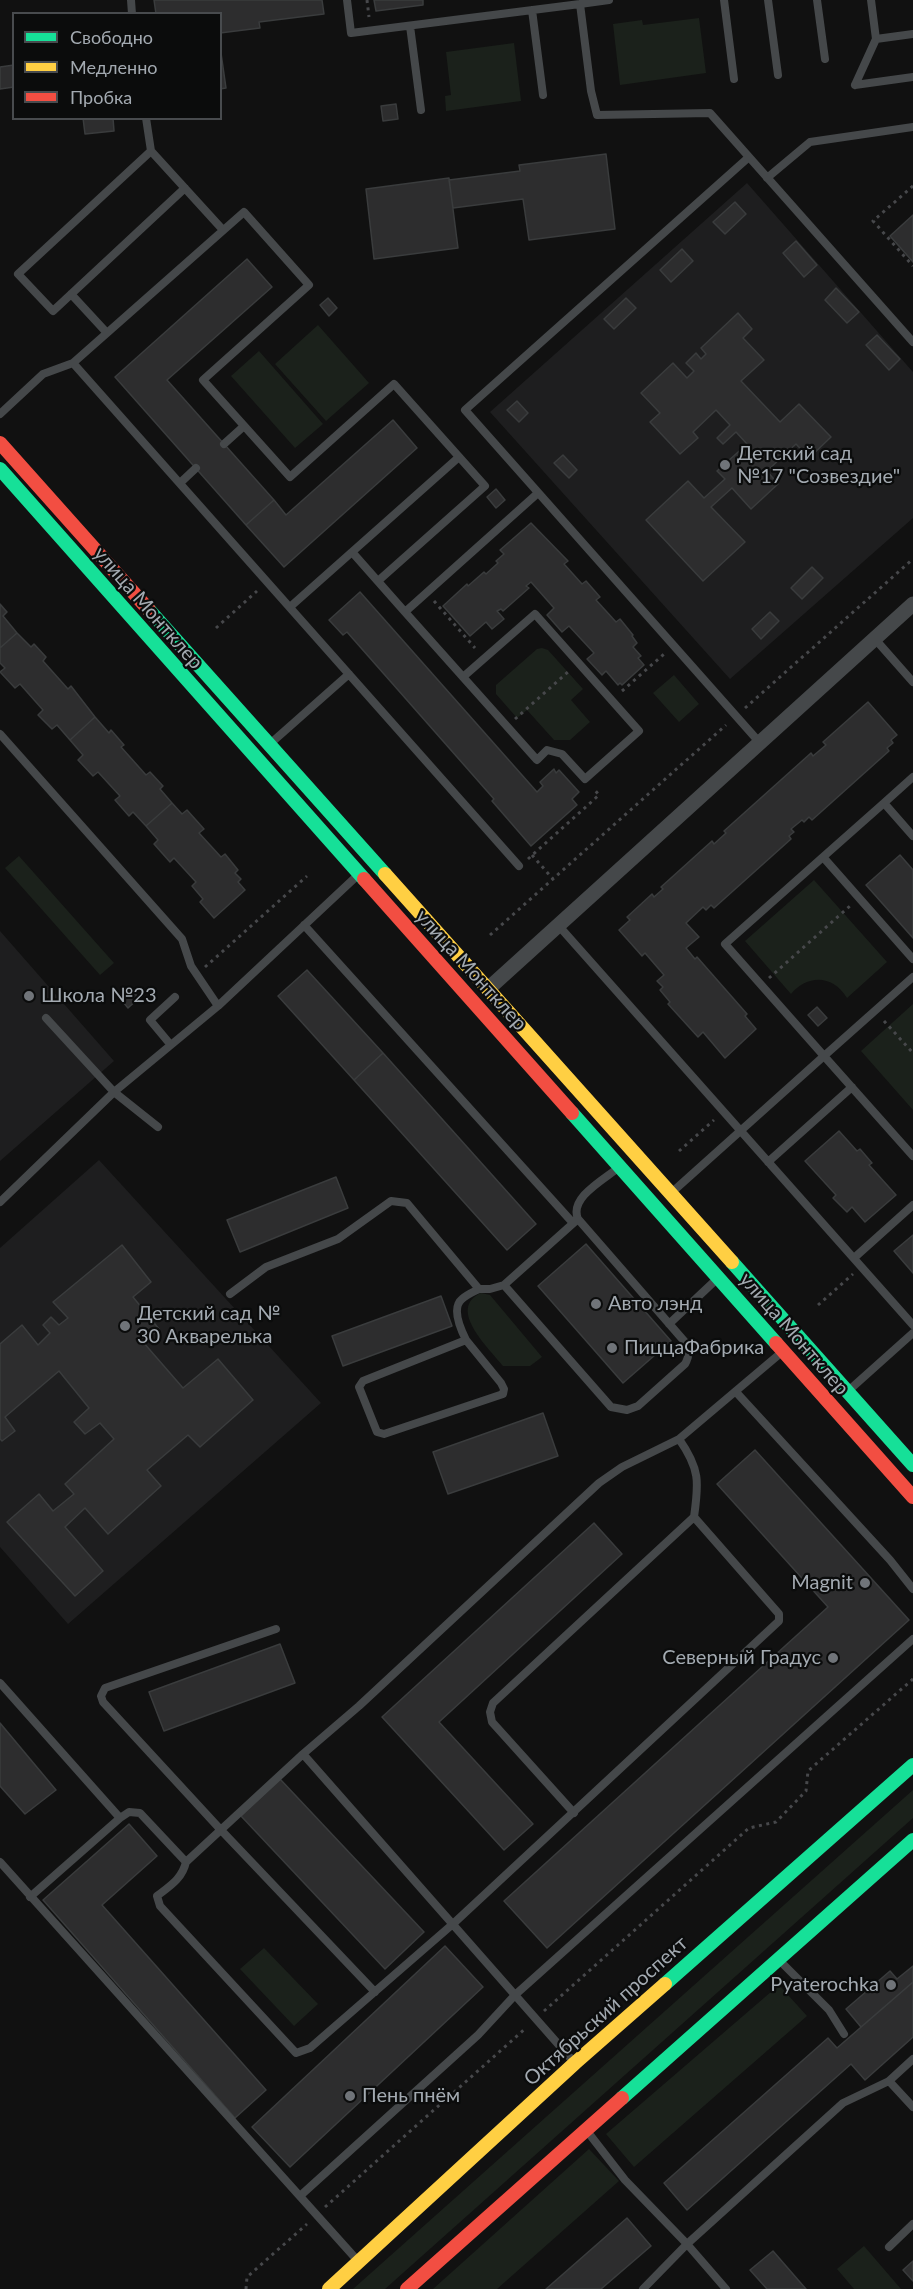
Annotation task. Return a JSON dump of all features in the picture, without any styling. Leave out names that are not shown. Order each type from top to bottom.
[{"type":"street","name":"улица Монтклер","points":[[0,443],[913,1465]]},
{"type":"street","name":"улица Монтклер","points":[[0,470],[913,1497]]},
{"type":"street","points":[[488,989],[913,604]]},
{"type":"street","name":"Октябрьский проспект","points":[[329,2289],[575,2063],[913,1764]]},
{"type":"street","points":[[406,2289],[913,1840]]},
{"type":"lane","points":[[347,0],[351,33],[609,0]]},
{"type":"lane","points":[[724,0],[734,79]]},
{"type":"lane","points":[[768,0],[778,75]]},
{"type":"lane","points":[[817,0],[825,59]]},
{"type":"lane","points":[[871,0],[876,39],[855,85],[913,77]]},
{"type":"lane","points":[[580,4],[591,91],[597,115],[710,113],[913,342]]},
{"type":"lane","points":[[532,10],[543,95]]},
{"type":"lane","points":[[410,26],[421,110]]},
{"type":"lane","points":[[876,39],[913,34]]},
{"type":"lane","points":[[146,120],[151,151],[223,230]]},
{"type":"lane","points":[[767,178],[810,141],[913,127]]},
{"type":"lane","points":[[151,151],[18,274],[53,311],[185,188]]},
{"type":"lane","points":[[749,157],[465,411],[760,743]]},
{"type":"lane","points":[[0,414],[43,374],[74,363],[244,212],[309,285],[203,380],[290,477],[394,384],[485,486],[378,581]]},
{"type":"lane","points":[[71,294],[107,333]]},
{"type":"lane","points":[[74,363],[519,866]]},
{"type":"lane","points":[[224,444],[244,426]]},
{"type":"lane","points":[[290,607],[459,457]]},
{"type":"lane","points":[[180,483],[196,468]]},
{"type":"lane","points":[[405,612],[538,493]]},
{"type":"lane","points":[[352,552],[405,612],[537,760],[547,750],[562,754],[585,779],[639,731],[535,614],[463,677]]},
{"type":"lane","points":[[875,639],[913,682]]},
{"type":"lane","points":[[270,744],[349,674]]},
{"type":"lane","points":[[0,734],[182,939],[191,966],[218,1006]]},
{"type":"lane","points":[[913,777],[725,944],[913,1156]]},
{"type":"lane","points":[[884,803],[913,836]]},
{"type":"lane","points":[[823,857],[913,959]]},
{"type":"lane","points":[[0,1202],[114,1092],[218,1006],[359,874]]},
{"type":"lane","points":[[304,925],[686,1342],[689,1357],[685,1364],[638,1406],[627,1410],[611,1407],[504,1285]]},
{"type":"lane","points":[[558,925],[913,1325]]},
{"type":"lane","points":[[669,1194],[913,977]]},
{"type":"lane","points":[[170,1044],[150,1020],[175,997]]},
{"type":"lane","points":[[46,1017],[114,1092],[158,1127]]},
{"type":"lane","points":[[768,1162],[852,1087]]},
{"type":"lane","points":[[466,1340],[363,1381],[359,1387],[377,1432],[384,1434],[503,1394],[504,1389],[501,1383],[466,1340],[462,1331],[457,1308],[461,1299],[479,1289],[504,1285],[576,1221],[578,1201],[620,1167]]},
{"type":"lane","points":[[231,1294],[266,1267],[332,1242],[385,1204],[397,1200],[407,1203],[479,1289]]},
{"type":"lane","points":[[854,1258],[913,1205]]},
{"type":"lane","points":[[669,1324],[719,1277]]},
{"type":"lane","points":[[847,1392],[913,1333]]},
{"type":"lane","points":[[694,1517],[779,1614],[779,1622],[454,1923],[310,2048],[296,2053],[160,1906],[157,1896],[178,1880],[184,1871],[186,1862],[220,1829],[358,1706],[599,1483],[622,1467],[679,1439],[783,1351]]},
{"type":"lane","points":[[736,1392],[890,1560],[913,1589]]},
{"type":"lane","points":[[574,1813],[492,1722],[490,1712],[493,1703],[694,1517],[699,1481],[690,1454],[679,1439]]},
{"type":"lane","points":[[276,1629],[105,1688],[101,1696],[103,1701],[220,1829],[375,1992]]},
{"type":"lane","points":[[300,2196],[478,2036],[515,1995],[913,1639]]},
{"type":"lane","points":[[0,1683],[120,1818]]},
{"type":"lane","points":[[303,1754],[575,2063]]},
{"type":"lane","points":[[30,1898],[129,1812],[140,1813],[186,1862]]},
{"type":"lane","points":[[0,1862],[360,2262]]},
{"type":"lane","points":[[778,1960],[829,2010],[844,2034]]},
{"type":"lane","points":[[644,2289],[687,2244],[843,2103],[889,2081],[913,2058]]},
{"type":"lane","points":[[889,2081],[913,2107]]},
{"type":"lane","points":[[586,2130],[625,2180],[687,2244],[726,2289]]},
{"type":"lane","points":[[889,2247],[913,2224]]},
{"type":"path","points":[[367,0],[370,31]]},
{"type":"path","points":[[913,186],[873,221],[913,266]]},
{"type":"path","points":[[490,935],[913,559]]},
{"type":"path","points":[[216,628],[268,582]]},
{"type":"path","points":[[427,593],[484,658]]},
{"type":"path","points":[[612,700],[674,645]]},
{"type":"path","points":[[507,726],[578,663]]},
{"type":"path","points":[[519,866],[599,795],[585,779]]},
{"type":"path","points":[[532,855],[553,879]]},
{"type":"path","points":[[197,974],[307,876]]},
{"type":"path","points":[[761,985],[859,898]]},
{"type":"path","points":[[876,1011],[913,1053]]},
{"type":"path","points":[[679,1151],[724,1112]]},
{"type":"path","points":[[818,1305],[861,1267]]},
{"type":"path","points":[[246,2289],[247,2277],[749,1828],[776,1822],[806,1791],[808,1771],[913,1679]]},
{"type":"shaded area","points":[[699,18],[706,73],[620,85],[613,24],[642,20],[643,25]]},
{"type":"shaded area","points":[[514,43],[521,101],[446,111],[445,96],[451,95],[446,52]]},
{"type":"shaded area","name":"Детский сад №17 \"Созвездие\"","points":[[747,183],[913,372],[913,518],[730,679],[490,412]]},
{"type":"shaded area","points":[[318,325],[369,383],[326,421],[275,364]]},
{"type":"shaded area","points":[[259,351],[323,424],[295,448],[231,376]]},
{"type":"shaded area","points":[[537,649],[548,650],[583,689],[571,700],[590,722],[570,740],[554,740],[527,710],[517,718],[496,694],[496,685]]},
{"type":"shaded area","points":[[674,675],[699,704],[679,722],[653,693]]},
{"type":"shaded area","points":[[19,856],[114,963],[100,975],[5,868]]},
{"type":"shaded area","points":[[814,880],[887,962],[847,998],[835,985],[820,980],[805,983],[791,994],[745,941]]},
{"type":"shaded area","name":"Школа №23","points":[[0,931],[114,1061],[0,1161]]},
{"type":"shaded area","points":[[913,1004],[913,1110],[861,1051]]},
{"type":"shaded area","name":"Детский сад № 30 Акварелька","points":[[99,1160],[321,1403],[68,1624],[0,1547],[0,1248]]},
{"type":"shaded area","points":[[481,1293],[490,1295],[542,1357],[530,1366],[503,1366],[481,1340],[469,1319],[468,1309],[471,1300]]},
{"type":"shaded area","points":[[913,1790],[913,1818],[385,2289],[353,2289]]},
{"type":"shaded area","points":[[264,1948],[318,2004],[294,2026],[240,1969]]},
{"type":"shaded area","points":[[779,1985],[807,2016],[634,2167],[606,2134]]},
{"type":"shaded area","points":[[589,2149],[619,2181],[497,2289],[433,2289]]},
{"type":"shaded area","points":[[864,2246],[901,2289],[854,2289],[837,2269]]},
{"type":"building","points":[[154,0],[322,0],[324,14],[259,22],[260,28],[222,33],[222,12],[156,12]]},
{"type":"building","points":[[374,0],[423,0],[423,5],[376,11]]},
{"type":"building","points":[[222,60],[226,88],[222,89]]},
{"type":"building","points":[[12,65],[12,87],[0,89],[0,67]]},
{"type":"building","points":[[396,104],[398,119],[383,121],[381,106]]},
{"type":"building","points":[[83,120],[113,120],[114,131],[85,134]]},
{"type":"building","points":[[606,154],[615,229],[529,240],[523,199],[453,208],[449,180],[520,171],[519,165]]},
{"type":"building","points":[[449,178],[458,248],[374,259],[366,189]]},
{"type":"building","points":[[735,202],[746,214],[725,234],[713,222]]},
{"type":"building","points":[[913,215],[913,262],[890,236]]},
{"type":"building","points":[[796,241],[817,265],[804,277],[783,253]]},
{"type":"building","points":[[682,249],[693,261],[671,282],[660,270]]},
{"type":"building","points":[[247,259],[272,287],[167,380],[274,500],[246,525],[115,377]]},
{"type":"building","points":[[836,288],[859,312],[847,323],[825,300]]},
{"type":"building","points":[[328,298],[337,308],[329,316],[320,305]]},
{"type":"building","points":[[626,298],[636,308],[614,329],[604,319]]},
{"type":"building","points":[[738,313],[752,329],[743,338],[764,360],[741,381],[780,422],[799,404],[831,437],[809,458],[796,444],[767,471],[778,484],[751,509],[732,488],[711,507],[745,542],[703,581],[646,520],[688,481],[704,498],[725,479],[717,471],[747,444],[736,432],[723,444],[717,438],[730,425],[716,410],[693,432],[698,438],[680,454],[650,422],[660,413],[641,393],[673,363],[687,378],[694,371],[686,363],[696,353],[701,359],[706,354],[701,348]]},
{"type":"building","points":[[877,335],[900,359],[889,370],[866,345]]},
{"type":"building","points":[[517,401],[528,413],[519,422],[507,410]]},
{"type":"building","points":[[393,420],[417,448],[284,567],[246,525],[274,500],[286,515]]},
{"type":"building","points":[[563,455],[577,470],[569,478],[554,463]]},
{"type":"building","points":[[496,489],[505,500],[496,508],[487,497]]},
{"type":"building","points":[[531,523],[568,561],[564,564],[582,584],[586,581],[600,597],[596,600],[616,622],[620,619],[633,635],[637,643],[633,647],[641,656],[638,658],[644,665],[622,685],[620,683],[618,685],[606,671],[602,675],[587,659],[594,653],[569,626],[562,632],[547,615],[554,608],[531,582],[526,586],[529,588],[503,611],[501,609],[497,611],[504,619],[492,629],[486,622],[470,636],[443,606],[467,584],[468,586],[484,572],[486,574],[498,563],[496,561],[504,554],[500,550]]},
{"type":"building","points":[[812,567],[823,578],[802,599],[791,588]]},
{"type":"building","points":[[360,592],[537,792],[543,786],[540,782],[554,769],[556,773],[559,770],[579,792],[572,799],[577,805],[531,846],[492,801],[494,799],[347,632],[343,635],[329,620]]},
{"type":"building","points":[[0,604],[7,612],[3,616],[17,633],[0,648]]},
{"type":"building","points":[[770,612],[779,621],[761,639],[752,629]]},
{"type":"building","points":[[17,633],[31,647],[34,644],[46,657],[43,661],[68,689],[71,686],[95,717],[70,740],[57,725],[52,729],[38,715],[43,710],[20,684],[15,688],[0,672],[5,668],[0,663],[0,648]]},
{"type":"building","points":[[868,702],[897,735],[887,748],[889,751],[812,820],[809,817],[804,822],[802,820],[791,829],[794,832],[789,836],[791,839],[714,908],[711,905],[706,910],[703,907],[686,923],[699,937],[686,948],[695,959],[697,957],[747,1014],[745,1016],[756,1029],[725,1058],[703,1032],[698,1037],[668,1004],[670,1002],[660,990],[663,987],[657,981],[664,975],[645,953],[642,956],[619,930],[630,920],[627,917],[652,894],[654,897],[663,889],[661,887],[712,841],[714,844],[726,833],[724,831],[811,753],[813,756],[826,745],[823,742]]},
{"type":"building","points":[[95,717],[109,733],[111,730],[124,745],[121,747],[146,775],[150,772],[163,786],[160,789],[172,803],[146,826],[133,812],[129,816],[115,800],[120,796],[98,772],[93,776],[78,760],[83,755],[70,740]]},
{"type":"building","points":[[172,803],[182,814],[187,810],[204,829],[199,833],[221,857],[225,854],[238,870],[235,873],[241,879],[238,882],[245,890],[214,918],[200,902],[203,899],[192,886],[196,882],[174,858],[170,862],[154,844],[158,840],[146,826]]},
{"type":"building","points":[[900,855],[913,870],[913,938],[866,885]]},
{"type":"building","points":[[307,970],[383,1053],[354,1080],[278,996]]},
{"type":"building","points":[[129,987],[139,998],[128,1008],[118,996]]},
{"type":"building","points":[[817,1007],[827,1018],[818,1026],[808,1015]]},
{"type":"building","points":[[383,1053],[536,1224],[507,1250],[354,1080]]},
{"type":"building","points":[[839,1131],[857,1151],[860,1149],[872,1163],[869,1165],[896,1195],[865,1222],[852,1207],[847,1212],[833,1198],[836,1195],[805,1161]]},
{"type":"building","points":[[336,1177],[348,1208],[240,1252],[227,1220]]},
{"type":"building","points":[[913,1235],[913,1273],[894,1251]]},
{"type":"building","points":[[586,1244],[671,1341],[623,1383],[538,1286]]},
{"type":"building","points":[[122,1245],[151,1282],[133,1297],[159,1329],[143,1342],[183,1388],[218,1359],[253,1400],[200,1447],[188,1435],[147,1470],[161,1486],[108,1534],[85,1508],[65,1527],[103,1571],[75,1596],[7,1522],[39,1494],[53,1511],[74,1494],[65,1484],[114,1439],[100,1423],[85,1434],[74,1422],[89,1408],[59,1371],[5,1417],[15,1431],[2,1441],[0,1439],[0,1344],[22,1325],[38,1345],[50,1333],[43,1325],[51,1317],[59,1325],[68,1318],[53,1302]]},
{"type":"building","points":[[441,1296],[452,1326],[343,1366],[332,1336]]},
{"type":"building","points":[[543,1413],[558,1456],[448,1494],[433,1452]]},
{"type":"building","points":[[755,1450],[909,1620],[547,1948],[504,1901],[828,1607],[717,1484]]},
{"type":"building","points":[[594,1523],[622,1554],[439,1722],[533,1824],[504,1850],[382,1717]]},
{"type":"building","points":[[280,1644],[295,1683],[164,1731],[149,1692]]},
{"type":"building","points":[[0,1723],[56,1790],[25,1814],[0,1786]]},
{"type":"building","points":[[280,1779],[424,1932],[385,1969],[241,1816]]},
{"type":"building","points":[[129,1824],[157,1856],[102,1905],[266,2090],[235,2118],[43,1900]]},
{"type":"building","points":[[445,1946],[483,1987],[290,2167],[252,2127]]},
{"type":"building","points":[[913,1966],[913,1982],[861,2027],[846,2009],[890,1971],[897,1979]]},
{"type":"building","points":[[913,1982],[913,2037],[865,2080],[851,2064],[687,2210],[664,2183],[828,2038],[837,2048]]},
{"type":"building","points":[[627,2218],[651,2246],[601,2289],[546,2289]]},
{"type":"building","points":[[773,2251],[806,2289],[767,2289],[750,2270]]},
{"type":"building","points":[[913,2261],[913,2281],[903,2270]]},
{"type":"traffic: fast","points":[[0,469],[364,879]]},
{"type":"traffic: fast","points":[[149,610],[385,874]]},
{"type":"traffic: fast","points":[[572,1113],[776,1343]]},
{"type":"traffic: fast","points":[[732,1262],[913,1465]]},
{"type":"traffic: fast","points":[[665,1984],[913,1765]]},
{"type":"traffic: fast","points":[[622,2098],[913,1840]]},
{"type":"traffic: slow","points":[[385,874],[732,1262]]},
{"type":"traffic: slow","points":[[329,2289],[575,2063],[665,1984]]},
{"type":"traffic: jam","points":[[0,443],[149,610]]},
{"type":"traffic: jam","points":[[364,879],[572,1113]]},
{"type":"traffic: jam","points":[[776,1343],[913,1497]]},
{"type":"traffic: jam","points":[[407,2289],[622,2098]]},
{"type":"place","name":"Детский сад №17 \"Созвездие\"","points":[[725,465]]},
{"type":"place","name":"Школа №23","points":[[29,996]]},
{"type":"place","name":"Авто лэнд","points":[[596,1304]]},
{"type":"place","name":"Детский сад № 30 Акварелька","points":[[125,1326]]},
{"type":"place","name":"ПиццаФабрика","points":[[612,1348]]},
{"type":"place","name":"Magnit","points":[[865,1583]]},
{"type":"place","name":"Северный Градус","points":[[833,1658]]},
{"type":"place","name":"Pyaterochka","points":[[891,1985]]},
{"type":"place","name":"Пень пнём","points":[[350,2096]]}]
